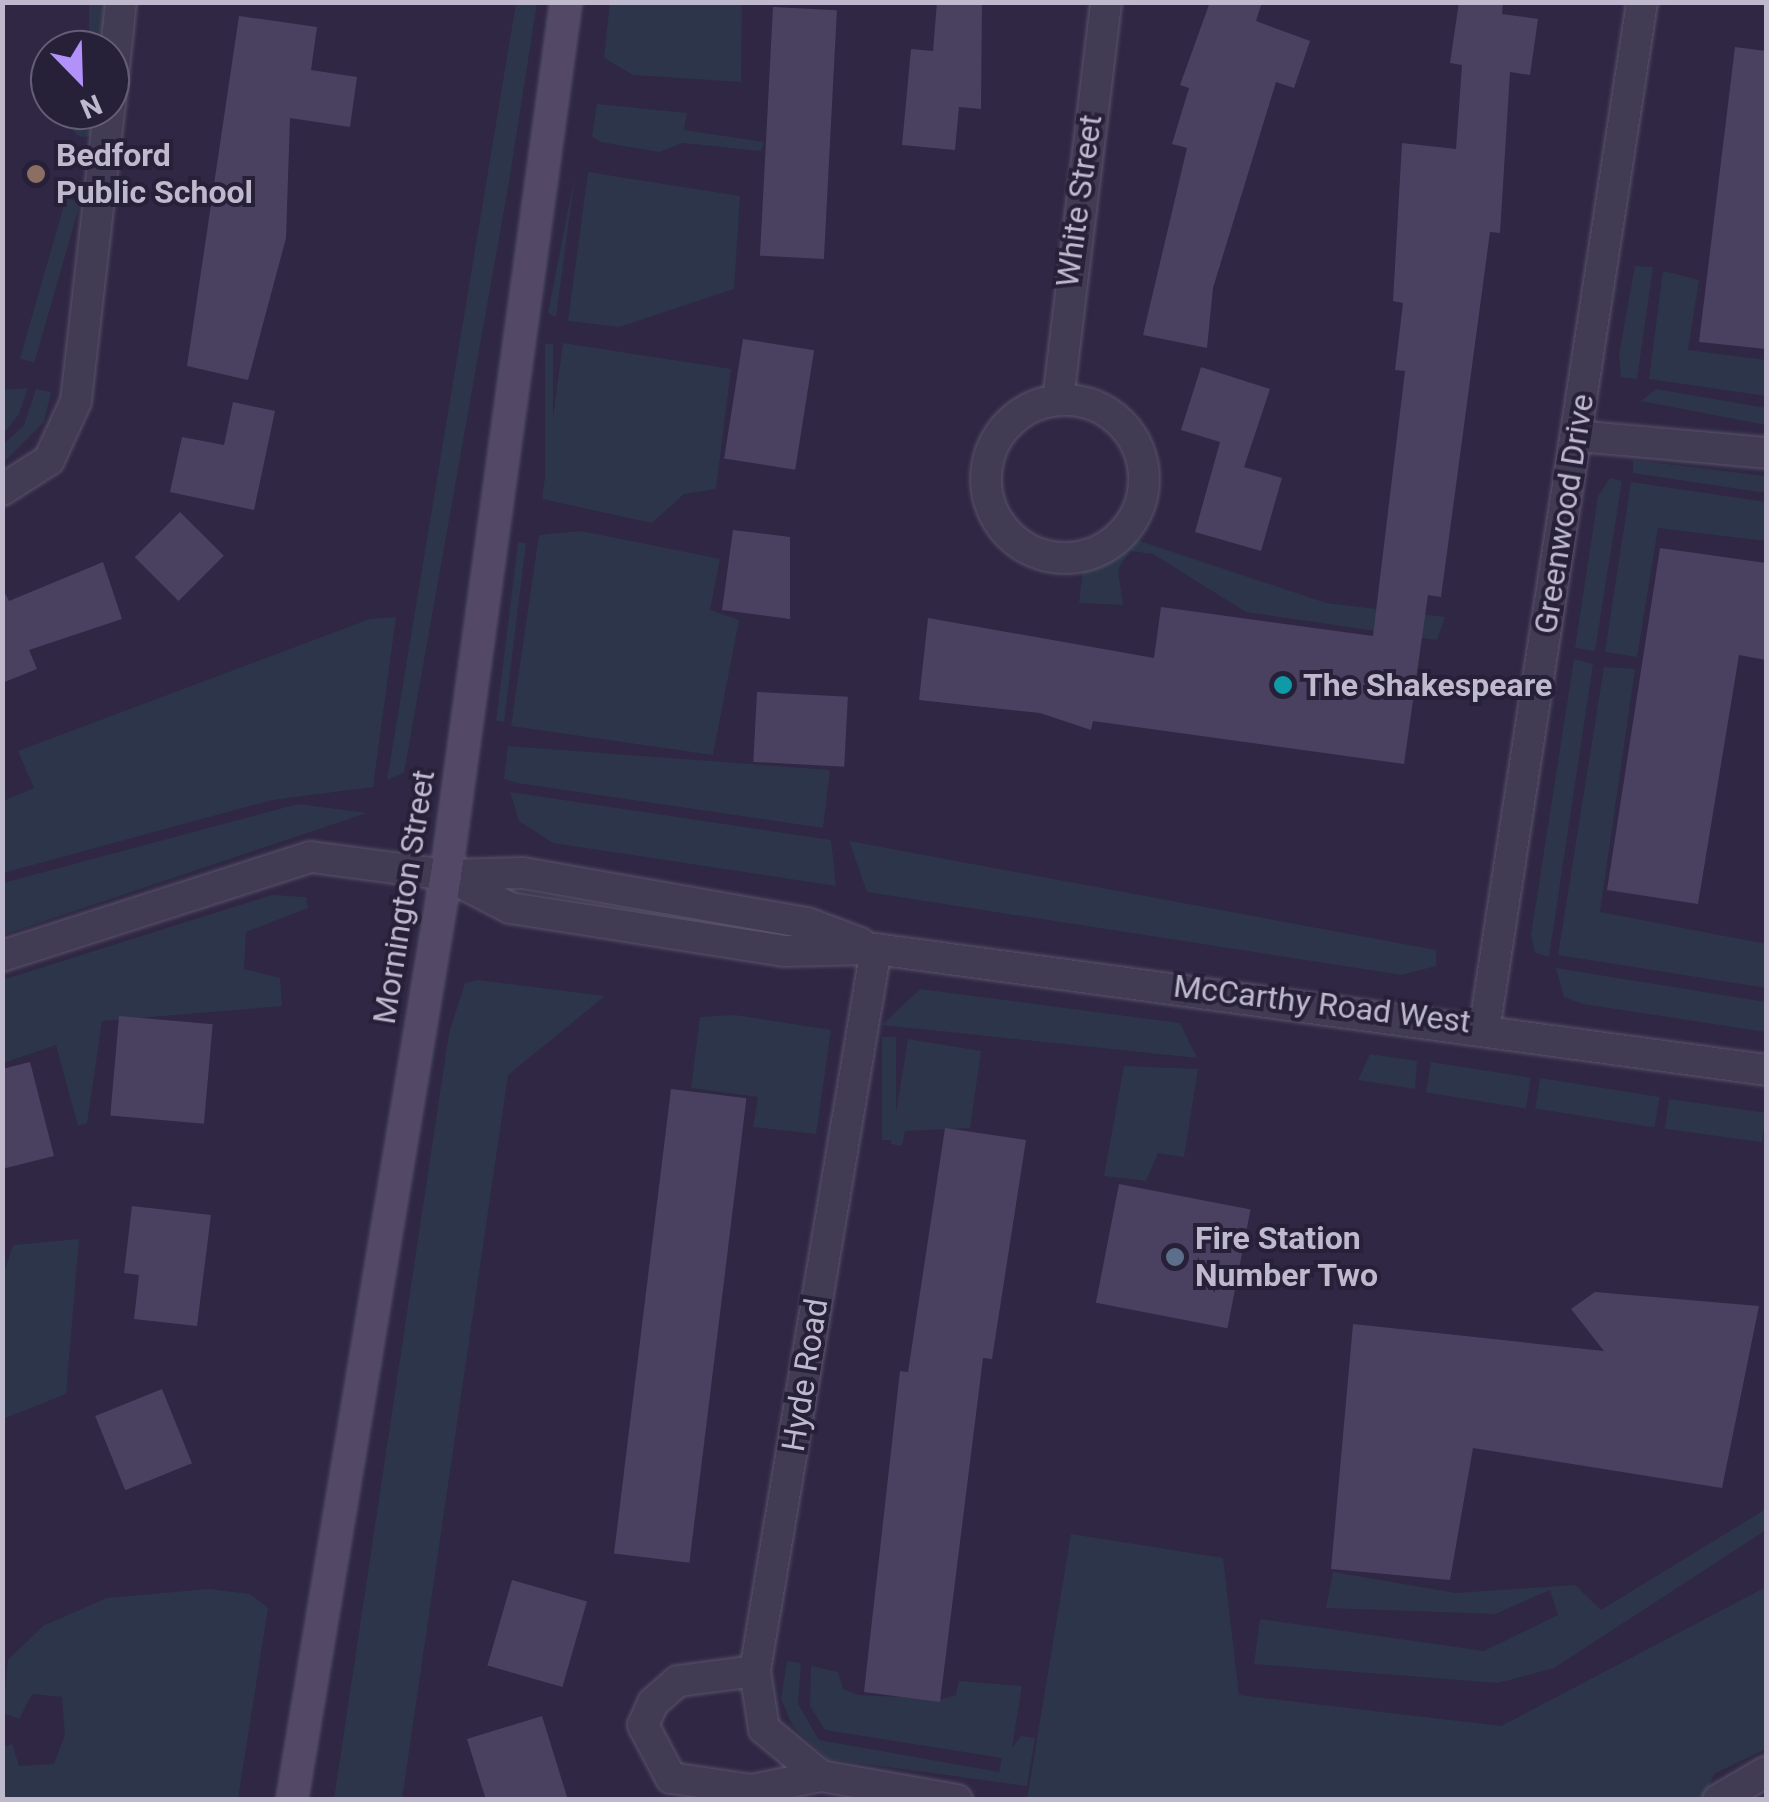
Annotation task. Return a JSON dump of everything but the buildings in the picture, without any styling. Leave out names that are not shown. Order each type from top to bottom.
[{"type":"main road","name":"Mornington Street","points":[[292,1800],[446,875],[566,2]]},
{"type":"street","points":[[118,30],[121,2]]},
{"type":"street","name":"White Street","points":[[1058,400],[1106,2]]},
{"type":"street","name":"Greenwood Drive","points":[[1485,1025],[1642,2]]},
{"type":"street","points":[[2,490],[49,460],[76,401],[107,130]]},
{"type":"street","points":[[1058,400],[1083,402],[1122,424],[1144,474],[1129,527],[1075,558],[1036,553],[1005,531],[986,474],[1007,425],[1058,400]]},
{"type":"street","points":[[1576,436],[1766,453]]},
{"type":"street","name":"McCarthy Road West","points":[[2,956],[294,860],[446,875],[561,880],[807,923],[876,949],[1485,1025],[1766,1070]]},
{"type":"street","name":"Hyde Road","points":[[822,1776],[764,1728],[755,1672],[876,949]]},
{"type":"street","points":[[755,1672],[668,1687],[643,1725],[654,1758],[671,1778],[700,1786],[752,1790],[822,1776],[957,1800]]},
{"type":"street","points":[[1718,1800],[1766,1772]]},
{"type":"shaded area","points":[[610,2],[742,3],[741,82],[633,75],[604,58]]},
{"type":"shaded area","points":[[89,3],[104,3],[104,30],[89,30]]},
{"type":"shaded area","points":[[516,3],[537,3],[509,182],[404,773],[387,780]]},
{"type":"shaded area","points":[[597,104],[687,113],[684,130],[764,142],[761,151],[683,143],[659,152],[601,142],[592,137]]},
{"type":"shaded area","points":[[73,130],[95,130],[84,137]]},
{"type":"shaded area","points":[[588,172],[740,196],[734,289],[619,327],[568,321]]},
{"type":"shaded area","points":[[575,175],[556,317],[548,313]]},
{"type":"shaded area","points":[[66,198],[80,202],[34,363],[20,359]]},
{"type":"shaded area","points":[[1635,266],[1653,267],[1637,379],[1621,377],[1619,354]]},
{"type":"shaded area","points":[[1663,271],[1699,280],[1688,350],[1766,360],[1766,396],[1649,379]]},
{"type":"shaded area","points":[[563,343],[731,369],[716,489],[684,494],[652,523],[542,499]]},
{"type":"shaded area","points":[[545,344],[553,344],[553,492],[545,492]]},
{"type":"shaded area","points":[[28,388],[19,414],[3,434],[3,390]]},
{"type":"shaded area","points":[[36,389],[51,392],[44,422],[3,463],[3,445],[24,425]]},
{"type":"shaded area","points":[[1656,389],[1766,408],[1766,425],[1641,401]]},
{"type":"shaded area","points":[[1633,460],[1766,476],[1766,493],[1633,473]]},
{"type":"shaded area","points":[[1610,478],[1622,481],[1595,651],[1575,648],[1598,496]]},
{"type":"shaded area","points":[[1631,482],[1766,502],[1766,541],[1658,528],[1637,657],[1605,652]]},
{"type":"shaded area","points":[[581,531],[720,559],[710,610],[739,620],[713,755],[511,726],[539,535]]},
{"type":"shaded area","points":[[1131,538],[1326,603],[1445,617],[1437,640],[1246,612],[1153,554],[1130,551],[1118,569],[1123,605],[1079,603],[1083,569]]},
{"type":"shaded area","points":[[518,542],[526,543],[504,722],[496,721]]},
{"type":"shaded area","points":[[396,617],[373,787],[272,800],[3,873],[3,801],[34,788],[18,751],[370,619]]},
{"type":"shaded area","points":[[1574,659],[1593,664],[1549,957],[1535,953],[1531,935]]},
{"type":"shaded area","points":[[1604,667],[1635,669],[1600,912],[1766,944],[1766,988],[1558,955]]},
{"type":"shaded area","points":[[508,746],[830,770],[823,828],[517,783],[504,779]]},
{"type":"shaded area","points":[[510,792],[831,840],[836,886],[553,843],[519,821]]},
{"type":"shaded area","points":[[298,804],[367,813],[3,935],[3,883]]},
{"type":"shaded area","points":[[849,841],[1436,950],[1436,966],[1402,975],[867,892]]},
{"type":"shaded area","points":[[272,895],[306,897],[308,908],[246,932],[244,969],[280,978],[282,1006],[102,1021],[87,1123],[78,1126],[56,1045],[3,1063],[2,980]]},
{"type":"shaded area","points":[[1556,968],[1766,1002],[1766,1032],[1583,1004],[1564,997]]},
{"type":"shaded area","points":[[478,980],[605,996],[508,1075],[402,1799],[334,1799],[449,1033],[465,983]]},
{"type":"shaded area","points":[[920,989],[1180,1023],[1197,1058],[882,1025]]},
{"type":"shaded area","points":[[735,1015],[831,1030],[816,1134],[753,1127],[758,1097],[691,1088],[700,1017]]},
{"type":"shaded area","points":[[882,1037],[896,1037],[896,1140],[882,1140]]},
{"type":"shaded area","points":[[908,1039],[981,1051],[970,1128],[905,1131],[902,1146],[891,1144]]},
{"type":"shaded area","points":[[1370,1054],[1417,1061],[1415,1089],[1358,1080]]},
{"type":"shaded area","points":[[1431,1062],[1531,1078],[1526,1108],[1426,1093]]},
{"type":"shaded area","points":[[1124,1066],[1198,1069],[1184,1157],[1158,1153],[1146,1181],[1104,1176]]},
{"type":"shaded area","points":[[1540,1078],[1660,1097],[1655,1128],[1535,1109]]},
{"type":"shaded area","points":[[1669,1099],[1766,1113],[1762,1142],[1665,1129]]},
{"type":"shaded area","points":[[79,1239],[66,1394],[3,1419],[3,1276],[13,1245]]},
{"type":"shaded area","points":[[1766,1509],[1766,1530],[1554,1668],[1498,1683],[1254,1664],[1260,1619],[1484,1651],[1558,1615],[1550,1590],[1495,1614],[1326,1608],[1333,1572],[1456,1593],[1575,1585],[1601,1610]]},
{"type":"shaded area","points":[[1071,1534],[1223,1558],[1239,1695],[1501,1726],[1766,1587],[1766,1749],[1714,1774],[1704,1799],[1027,1800]]},
{"type":"shaded area","points":[[209,1589],[250,1594],[268,1608],[238,1799],[3,1799],[3,1747],[12,1744],[19,1766],[54,1764],[65,1735],[62,1697],[32,1694],[19,1719],[3,1713],[8,1660],[43,1626],[107,1598]]},
{"type":"shaded area","points":[[787,1661],[801,1663],[798,1704],[819,1740],[999,1772],[1002,1758],[825,1730],[810,1706],[811,1666],[838,1672],[843,1689],[858,1695],[942,1699],[956,1695],[959,1681],[1022,1686],[1012,1748],[1021,1736],[1035,1738],[1027,1786],[828,1759],[793,1727],[781,1699]]},
{"type":"place","name":"Bedford Public School","points":[[36,174]]},
{"type":"place","name":"The Shakespeare","points":[[1283,685]]},
{"type":"place","name":"Fire Station Number Two","points":[[1175,1257]]}]
